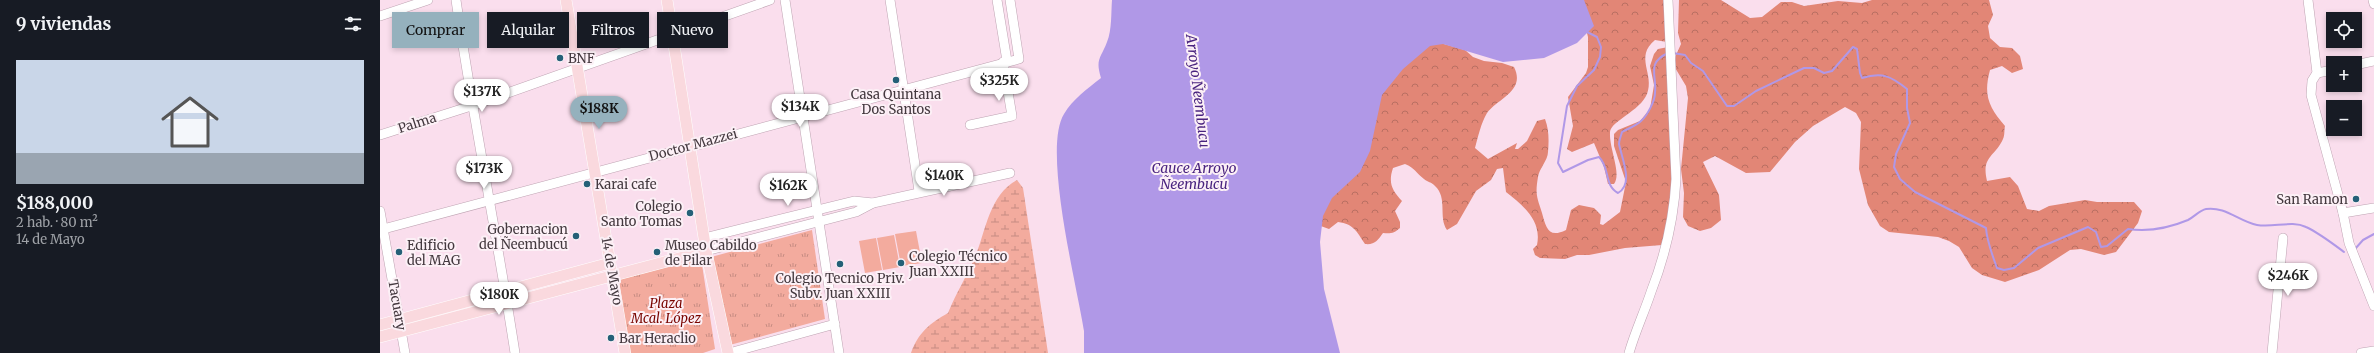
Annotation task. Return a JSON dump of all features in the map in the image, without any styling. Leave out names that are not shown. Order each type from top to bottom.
[{"type":"main road","name":"14 de Mayo","points":[[566,0],[625,353]]},
{"type":"main road","points":[[667,0],[669,12]]},
{"type":"main road","points":[[674,48],[706,251],[728,353]]},
{"type":"main road","points":[[380,325],[400,319],[612,275],[706,251]]},
{"type":"main road","points":[[380,337],[402,332],[610,263]]},
{"type":"street","points":[[380,16],[428,0]]},
{"type":"street","points":[[456,0],[471,106],[507,297],[515,353]]},
{"type":"street","name":"Palma","points":[[728,15],[770,0]]},
{"type":"street","points":[[785,0],[802,117],[840,353]]},
{"type":"street","points":[[890,0],[905,88],[919,191]]},
{"type":"street","points":[[970,125],[1012,116],[997,0]]},
{"type":"street","name":"Doctor Mazzei","points":[[382,230],[488,200],[802,117],[1005,61],[1019,59],[1010,0]]},
{"type":"street","points":[[1629,353],[1652,291],[1671,226],[1675,203],[1676,179],[1669,55],[1668,0]]},
{"type":"street","points":[[2308,0],[2317,73],[2312,80],[2311,95],[2343,213],[2349,243],[2374,306]]},
{"type":"street","points":[[2373,0],[2374,4]]},
{"type":"street","name":"Palma","points":[[380,135],[471,106],[657,40]]},
{"type":"street","points":[[2362,64],[2374,61]]},
{"type":"street","points":[[2317,73],[2326,71]]},
{"type":"street","points":[[706,251],[856,212],[873,203],[919,191],[1010,173]]},
{"type":"street","points":[[704,238],[854,201],[873,203]]},
{"type":"street","points":[[2343,213],[2374,208]]},
{"type":"street","name":"Tacuary","points":[[380,210],[382,230],[400,319],[404,353]]},
{"type":"street","points":[[2272,353],[2283,238]]},
{"type":"street","points":[[728,353],[835,324]]},
{"type":"street","points":[[2361,353],[2374,351]]},
{"type":"green space","points":[[1573,0],[1665,0],[1667,42],[1655,40],[1649,46],[1646,53],[1645,59],[1649,80],[1647,94],[1638,106],[1615,124],[1610,132],[1611,146],[1617,174],[1614,184],[1608,184],[1604,167],[1594,143],[1572,152],[1567,149],[1573,126],[1568,97],[1586,73],[1588,67],[1588,37],[1585,25]]},
{"type":"green space","points":[[1679,0],[1721,0],[1750,18],[1762,17],[1781,2],[1792,2],[1804,6],[1838,1],[1862,3],[1872,0],[1989,0],[1993,15],[1988,26],[1990,38],[2000,47],[2012,48],[2020,56],[2023,69],[2012,73],[2002,66],[1990,70],[1987,94],[1991,107],[2005,126],[2004,136],[2000,145],[1987,161],[1987,181],[2010,177],[2018,186],[2027,209],[2039,211],[2049,206],[2085,200],[2097,202],[2134,202],[2142,211],[2138,223],[2116,252],[2104,255],[2081,249],[2070,250],[2039,270],[2005,282],[1982,275],[1972,268],[1959,247],[1949,241],[1938,237],[1889,232],[1880,226],[1868,205],[1859,169],[1861,122],[1856,113],[1845,107],[1813,126],[1795,142],[1770,172],[1746,173],[1715,156],[1703,162],[1719,195],[1721,220],[1711,228],[1700,231],[1688,226],[1683,217],[1684,193],[1681,169],[1688,98],[1686,86],[1674,66],[1676,55],[1681,44],[1678,33]]},
{"type":"green space","points":[[1430,40],[1465,50],[1473,57],[1484,61],[1502,63],[1514,67],[1517,75],[1514,88],[1487,113],[1481,126],[1475,148],[1488,159],[1517,143],[1515,149],[1518,149],[1527,141],[1537,121],[1545,119],[1549,144],[1548,155],[1539,174],[1537,196],[1545,223],[1549,230],[1555,233],[1566,230],[1571,210],[1579,205],[1594,208],[1601,215],[1600,224],[1603,225],[1620,212],[1626,182],[1614,146],[1614,134],[1618,130],[1640,121],[1650,109],[1654,85],[1650,66],[1654,54],[1658,49],[1668,47],[1675,197],[1662,245],[1625,248],[1589,255],[1577,255],[1565,259],[1540,258],[1535,255],[1533,249],[1537,245],[1538,236],[1534,221],[1525,209],[1506,192],[1503,168],[1497,169],[1491,180],[1476,191],[1457,224],[1447,230],[1444,225],[1442,202],[1439,191],[1434,185],[1425,180],[1405,164],[1393,168],[1391,178],[1393,190],[1402,201],[1395,211],[1400,222],[1400,228],[1398,230],[1392,233],[1383,233],[1374,243],[1365,244],[1354,229],[1348,225],[1338,222],[1329,229],[1318,225],[1371,97]]},
{"type":"green space","points":[[1017,180],[1023,188],[1048,353],[911,353],[917,340],[925,329],[948,313],[975,257],[994,204],[1000,195]]},
{"type":"green space","points":[[812,230],[825,319],[726,346],[711,257]]},
{"type":"green space","points":[[916,231],[922,263],[901,266],[895,234]]},
{"type":"green space","points":[[894,235],[900,267],[883,270],[877,238]]},
{"type":"green space","points":[[876,238],[882,270],[865,273],[859,241]]},
{"type":"green space","name":"Plaza Mcal. López","points":[[701,258],[715,349],[703,353],[628,353],[615,280]]},
{"type":"water","name":"Cauce Arroyo Ñeembucu","points":[[1112,0],[1584,0],[1594,26],[1577,43],[1544,58],[1503,62],[1443,44],[1430,46],[1403,69],[1382,95],[1370,151],[1360,172],[1332,198],[1323,216],[1320,242],[1324,289],[1340,353],[1084,353],[1084,331],[1063,219],[1059,186],[1057,156],[1058,132],[1064,114],[1081,94],[1101,78],[1099,72],[1099,62],[1110,32]]},
{"type":"waterway","points":[[1585,31],[1597,37],[1601,47],[1600,57],[1594,70],[1577,86],[1567,106],[1558,163],[1563,172],[1588,160],[1599,157],[1605,166],[1611,186],[1618,193],[1623,189],[1626,177],[1626,171],[1619,144],[1622,132],[1639,123],[1648,112],[1655,96],[1655,65],[1661,57],[1668,53]]},
{"type":"waterway","points":[[1673,53],[1685,55],[1691,63],[1703,71],[1727,106],[1734,106],[1756,91],[1804,68],[1814,68],[1824,73],[1832,71],[1853,47],[1857,49],[1862,78],[1875,75],[1886,76],[1907,89],[1907,108],[1910,123],[1896,154],[1894,167],[1900,179],[1915,192],[1986,228],[1997,268],[2004,270],[2014,268],[2038,248],[2088,227],[2096,232],[2101,247],[2107,246],[2128,229],[2151,230],[2174,225],[2188,220],[2206,209],[2220,210],[2257,225],[2301,225],[2316,232],[2344,252]]},
{"type":"waterway","points":[[2355,249],[2363,240],[2374,234]]},
{"type":"place","name":"BNF","points":[[560,58]]},
{"type":"place","name":"Casa Quintana Dos Santos","points":[[896,80]]},
{"type":"place","name":"Karai cafe","points":[[587,184]]},
{"type":"place","name":"San Ramon","points":[[2356,199]]},
{"type":"place","name":"Colegio Santo Tomas","points":[[690,213]]},
{"type":"place","name":"Gobernacion del Ñeembucú","points":[[576,236]]},
{"type":"place","name":"Edificio del MAG","points":[[399,252]]},
{"type":"place","name":"Museo Cabildo de Pilar","points":[[657,252]]},
{"type":"place","name":"Colegio Técnico Juan XXIII","points":[[901,263]]},
{"type":"place","name":"Colegio Tecnico Priv. Subv. Juan XXIII","points":[[840,264]]},
{"type":"place","name":"Bar Heraclio","points":[[611,338]]},
{"type":"water label","name":"Arroyo Ñeembucu","points":[[1198,91]]}]
